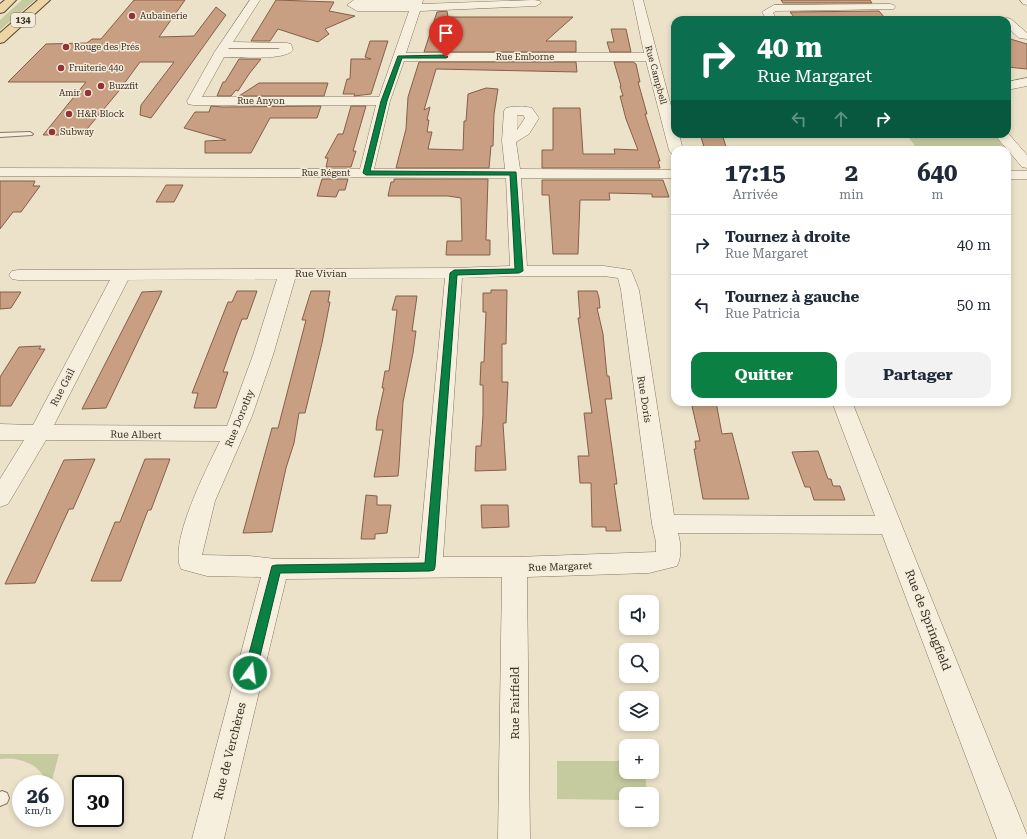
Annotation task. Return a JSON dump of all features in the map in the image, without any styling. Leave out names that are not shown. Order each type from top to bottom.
[{"type":"main road","name":"134","points":[[0,10],[11,0]]},
{"type":"main road","name":"134","points":[[0,39],[45,0]]},
{"type":"street","name":"Rue Anyon","points":[[255,0],[223,49],[193,101],[384,101]]},
{"type":"street","name":"Rue Campbell","points":[[638,0],[651,57],[669,102],[671,116]]},
{"type":"street","points":[[366,173],[384,101],[417,3],[482,7],[536,3]]},
{"type":"street","points":[[769,16],[766,12],[774,8],[888,4],[898,16]]},
{"type":"street","points":[[1011,19],[1020,19]]},
{"type":"street","points":[[1011,25],[1023,36],[1027,36]]},
{"type":"street","name":"Rue Emborne","points":[[400,57],[651,57]]},
{"type":"street","points":[[1011,85],[1027,82]]},
{"type":"street","points":[[509,141],[514,173],[519,271]]},
{"type":"street","points":[[1011,154],[1021,174]]},
{"type":"street","name":"Rue Régent","points":[[0,172],[671,174]]},
{"type":"street","name":"Rue Vivian","points":[[18,275],[454,273],[519,271],[604,271],[624,274]]},
{"type":"street","name":"Rue Dorothy","points":[[190,562],[190,551],[203,501],[242,416],[263,355],[288,273]]},
{"type":"street","points":[[430,567],[454,273]]},
{"type":"street","name":"Rue Gail","points":[[0,498],[39,433],[122,274]]},
{"type":"street","name":"Rue Doris","points":[[624,274],[630,290],[664,524]]},
{"type":"street","name":"Rue de Springfield","points":[[844,406],[1013,839]]},
{"type":"street","name":"Rue Albert","points":[[0,432],[233,434]]},
{"type":"street","points":[[664,524],[891,526]]},
{"type":"street","name":"Rue Margaret","points":[[190,562],[207,566],[248,566],[276,569],[515,567],[662,561],[668,559],[669,553],[664,524]]},
{"type":"street","name":"Rue Fairfield","points":[[514,839],[515,567]]},
{"type":"street","name":"Rue de Verchères","points":[[208,839],[276,569]]},
{"type":"lane","points":[[0,134],[30,134]]},
{"type":"green space","points":[[22,0],[35,0],[0,30],[0,20]]},
{"type":"green space","points":[[909,138],[997,138],[1003,146],[915,146]]},
{"type":"green space","points":[[0,754],[59,754],[53,775],[43,775],[40,771],[21,760],[7,758],[0,759]]},
{"type":"green space","points":[[557,761],[619,761],[619,779],[646,779],[646,787],[619,787],[619,800],[557,799]]},
{"type":"building","points":[[134,0],[185,0],[159,37],[194,36],[216,7],[226,15],[151,118],[140,115],[141,105],[174,62],[140,62],[118,92],[82,135],[43,135],[86,82],[8,82],[46,44],[87,43],[92,39],[101,39]]},
{"type":"building","points":[[276,0],[334,2],[329,11],[355,16],[325,29],[329,34],[318,42],[278,29],[270,41],[251,41]]},
{"type":"building","points":[[781,0],[870,0],[872,3],[783,3]]},
{"type":"building","points":[[447,11],[448,17],[573,17],[546,41],[576,41],[576,52],[424,52],[437,12]]},
{"type":"building","points":[[879,11],[883,16],[793,16],[790,12]]},
{"type":"building","points":[[611,29],[626,29],[631,52],[610,52],[607,42],[614,42]]},
{"type":"building","points":[[1011,39],[1027,44],[1027,69],[1011,67]]},
{"type":"building","points":[[370,41],[388,41],[371,94],[354,96],[355,94],[343,94],[347,79],[350,79],[351,59],[371,59],[365,57]]},
{"type":"building","points":[[239,59],[261,59],[238,91],[236,90],[231,96],[217,96],[223,82],[225,82]]},
{"type":"building","points":[[419,62],[576,62],[577,72],[436,69],[424,110],[430,107],[427,120],[429,120],[427,132],[432,132],[428,149],[463,150],[464,121],[466,121],[468,94],[486,88],[498,89],[494,114],[493,146],[491,146],[489,168],[396,168],[406,129],[408,97]]},
{"type":"building","points":[[614,62],[633,62],[636,64],[640,82],[638,82],[647,114],[645,114],[660,161],[658,161],[660,168],[542,168],[542,150],[553,150],[553,108],[580,108],[583,154],[615,154],[614,149],[638,150],[626,119],[620,96],[623,96],[621,86]]},
{"type":"building","points":[[259,83],[328,83],[324,96],[239,96]]},
{"type":"building","points":[[211,106],[321,106],[317,118],[270,118],[251,153],[205,153],[205,141],[226,140],[184,128],[195,112],[209,112]]},
{"type":"building","points":[[351,106],[366,106],[353,151],[356,151],[351,167],[326,167],[328,158],[325,158],[338,134],[343,134]]},
{"type":"building","points":[[701,138],[723,138],[726,146],[704,146]]},
{"type":"building","points":[[322,179],[348,179],[345,190],[339,190],[336,197],[317,196]]},
{"type":"building","points":[[394,179],[488,179],[486,240],[490,240],[490,255],[446,255],[447,241],[462,241],[461,198],[448,196],[388,196],[391,182],[394,182]]},
{"type":"building","points":[[542,180],[663,180],[669,197],[652,197],[652,194],[609,193],[610,200],[580,200],[578,254],[553,254],[549,195],[542,195]]},
{"type":"building","points":[[0,181],[35,181],[33,186],[40,186],[21,212],[13,212],[0,229]]},
{"type":"building","points":[[166,185],[183,185],[174,202],[156,202]]},
{"type":"building","points":[[491,290],[507,290],[506,344],[502,344],[502,382],[508,382],[506,423],[503,423],[506,470],[475,471],[476,446],[481,446],[483,415],[483,385],[480,385],[481,362],[484,362],[486,312],[483,312],[483,293],[491,293]]},
{"type":"building","points":[[162,291],[106,408],[82,409],[142,292]]},
{"type":"building","points":[[237,291],[257,291],[247,319],[242,319],[223,372],[228,372],[216,408],[194,408],[198,393],[192,393],[228,302],[232,302]]},
{"type":"building","points":[[311,291],[330,291],[328,302],[330,302],[322,343],[305,413],[299,413],[294,443],[286,468],[272,532],[243,533],[272,428],[278,428],[306,320],[302,320]]},
{"type":"building","points":[[578,291],[597,291],[599,298],[600,308],[597,308],[603,334],[607,376],[609,376],[612,399],[605,399],[617,484],[614,484],[621,531],[606,531],[606,527],[592,527],[591,483],[580,483],[578,456],[589,456],[584,413],[592,413],[578,318],[580,318]]},
{"type":"building","points":[[0,292],[21,292],[11,308],[0,309]]},
{"type":"building","points":[[396,296],[417,296],[412,331],[416,331],[403,402],[398,476],[374,477],[383,430],[376,430],[377,420],[384,388],[382,388],[385,371],[389,371],[397,310],[392,310]]},
{"type":"building","points":[[41,346],[39,349],[45,349],[11,406],[0,406],[0,377],[19,347]]},
{"type":"building","points":[[692,406],[717,406],[722,434],[732,433],[749,499],[703,499],[694,449],[696,449],[695,441],[700,441]]},
{"type":"building","points":[[818,451],[828,479],[831,479],[833,486],[840,486],[845,500],[814,500],[810,487],[805,487],[792,452]]},
{"type":"building","points":[[95,459],[73,509],[69,509],[35,583],[5,584],[64,460]]},
{"type":"building","points":[[145,459],[170,459],[151,510],[148,510],[121,581],[91,581],[115,522],[120,522]]},
{"type":"building","points":[[366,495],[377,496],[377,505],[391,505],[387,533],[375,534],[375,539],[361,539]]},
{"type":"building","points":[[481,505],[508,505],[509,527],[482,528]]},
{"type":"place","name":"Aubainerie","points":[[132,16]]},
{"type":"place","name":"Rouge des Prés","points":[[66,47]]},
{"type":"place","name":"Fruiterie 440","points":[[61,68]]},
{"type":"place","name":"Buzzfit","points":[[101,86]]},
{"type":"place","name":"Amir","points":[[88,93]]},
{"type":"place","name":"H&R Block","points":[[69,114]]},
{"type":"place","name":"Subway","points":[[52,132]]},
{"type":"route","points":[[250,673],[276,569],[430,567],[454,273],[519,271],[514,173],[366,173],[384,101],[400,57],[446,57]]}]
